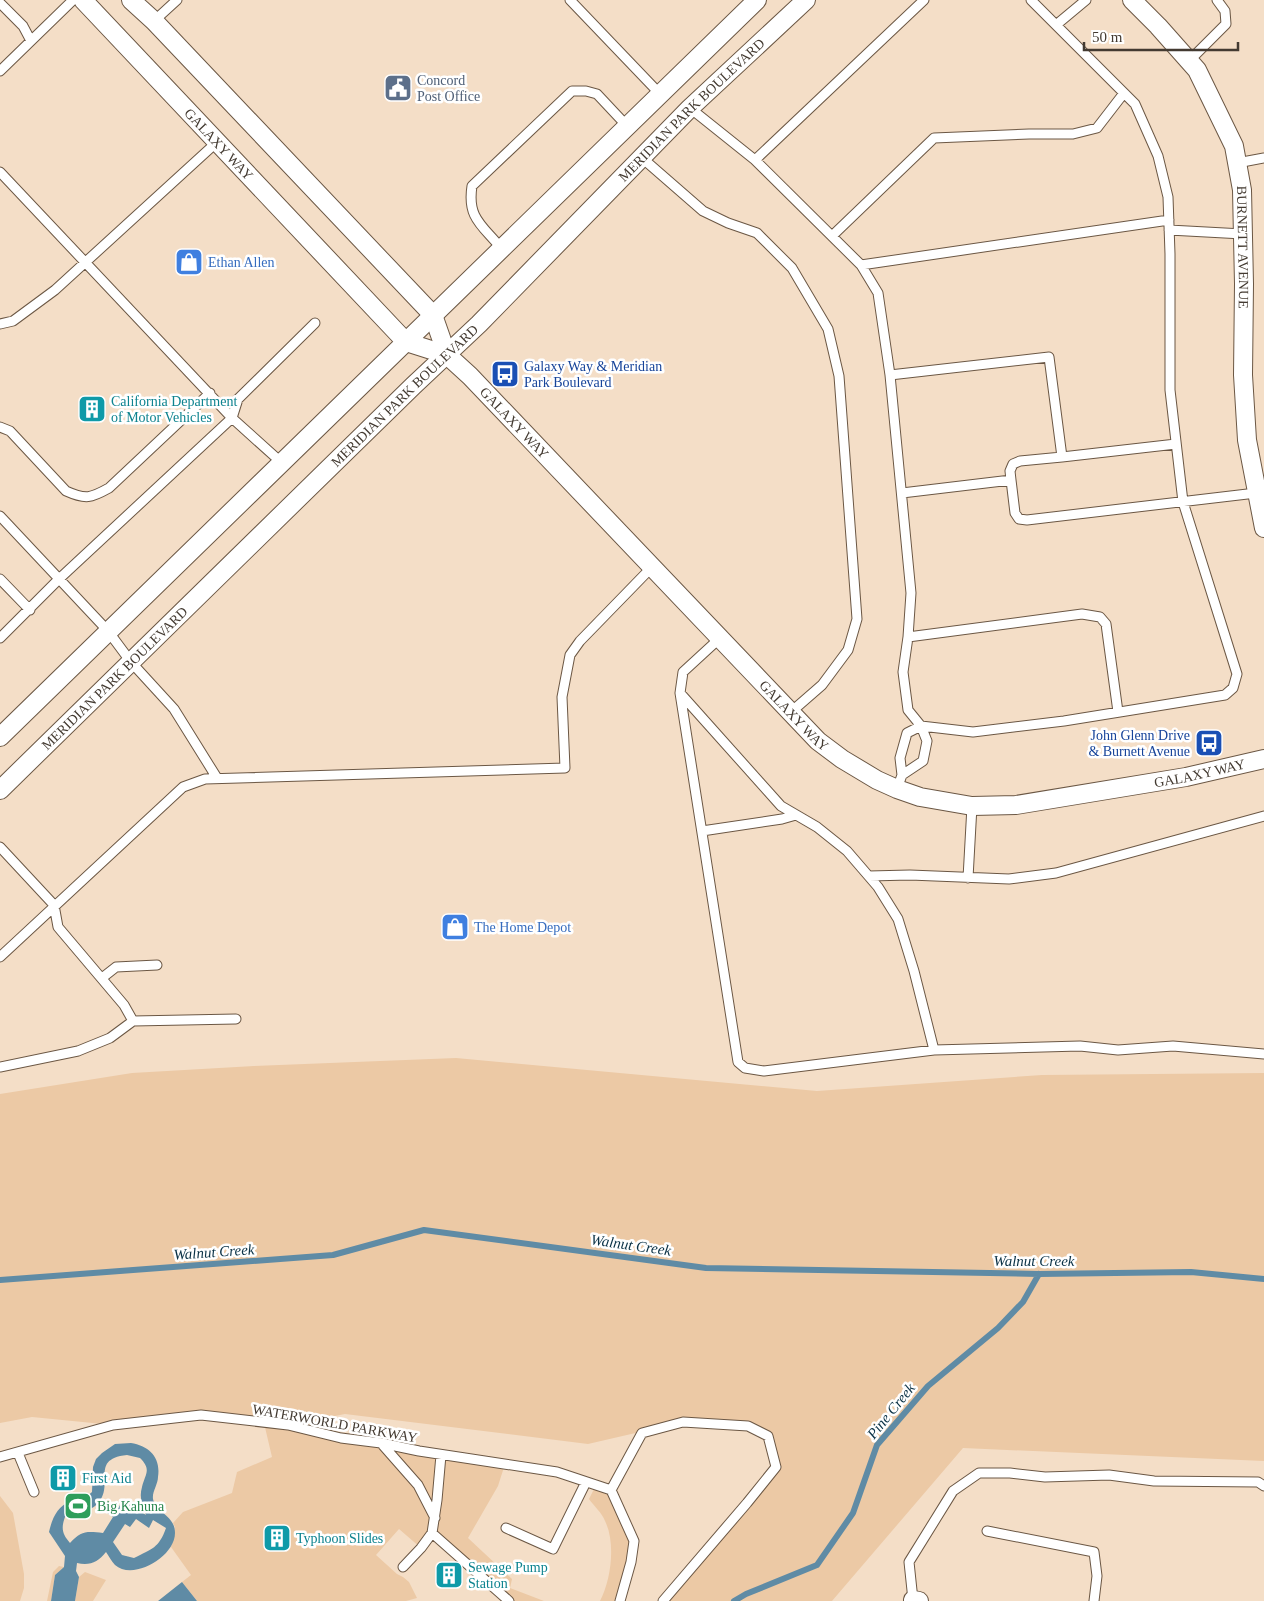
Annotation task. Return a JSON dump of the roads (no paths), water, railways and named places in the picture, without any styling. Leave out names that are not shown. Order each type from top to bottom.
[{"type":"street","name":"GALAXY WAY","points":[[83,0],[406,342],[447,355],[470,376],[818,741],[842,759],[877,780],[900,782],[920,797],[972,806],[1016,805],[1186,776],[1264,759]]},
{"type":"street","name":"GALAXY WAY","points":[[130,0],[154,21],[433,315],[447,355]]},
{"type":"street","points":[[0,737],[757,0]]},
{"type":"street","name":"MERIDIAN PARK BOULEVARD","points":[[0,790],[447,355],[690,108],[806,0]]},
{"type":"street","name":"BURNETT AVENUE","points":[[1132,0],[1197,70],[1234,146],[1242,190],[1243,375],[1246,440],[1264,528]]},
{"type":"lane","points":[[0,71],[73,0]]},
{"type":"lane","points":[[154,21],[177,0]]},
{"type":"lane","points":[[570,0],[660,94]]},
{"type":"lane","points":[[755,160],[924,0]]},
{"type":"lane","points":[[900,782],[900,758],[906,733],[921,726],[973,732],[1064,721],[1225,695],[1233,688],[1237,674],[1183,502],[1170,390],[1168,197],[1158,156],[1135,104],[1031,0]]},
{"type":"lane","points":[[1056,25],[1086,0]]},
{"type":"lane","points":[[1189,61],[1226,24],[1225,11],[1217,0]]},
{"type":"lane","points":[[0,3],[23,26],[31,41]]},
{"type":"lane","points":[[501,248],[473,215],[470,200],[472,186],[572,91],[586,91],[597,94],[627,126]]},
{"type":"lane","points":[[832,236],[934,138],[1073,134],[1097,128],[1124,94]]},
{"type":"lane","points":[[690,108],[755,160],[861,265],[878,292],[890,375],[911,593],[903,672],[908,710],[921,726],[927,741],[922,761],[900,782]]},
{"type":"lane","points":[[0,324],[14,321],[55,290],[217,142]]},
{"type":"lane","points":[[641,157],[703,211],[728,223],[757,233],[792,268],[828,329],[839,376],[856,619],[848,650],[822,685],[791,712]]},
{"type":"lane","points":[[1237,163],[1264,158]]},
{"type":"lane","points":[[0,172],[232,418],[282,463]]},
{"type":"lane","points":[[861,265],[1169,220]]},
{"type":"lane","points":[[1169,230],[1243,234]]},
{"type":"lane","points":[[0,638],[232,418],[238,400],[316,323]]},
{"type":"lane","points":[[890,375],[1050,357],[1062,457]]},
{"type":"lane","points":[[0,427],[10,431],[66,491],[78,497],[92,498],[109,488],[210,393]]},
{"type":"lane","points":[[1176,444],[1020,461],[1013,464],[1010,471],[1015,513],[1019,519],[1027,520],[1256,493]]},
{"type":"lane","points":[[902,493],[1011,480]]},
{"type":"lane","points":[[0,516],[108,631],[131,662],[174,709],[217,778]]},
{"type":"lane","points":[[0,957],[54,905],[183,788],[205,779],[565,768],[562,697],[570,656],[580,640],[652,567]]},
{"type":"lane","points":[[0,579],[30,610]]},
{"type":"lane","points":[[908,637],[1082,614],[1100,617],[1106,624],[1118,712]]},
{"type":"lane","points":[[720,638],[683,672],[680,693],[738,1062],[745,1068],[764,1071],[934,1050],[1080,1046],[1118,1050],[1173,1046],[1264,1054]]},
{"type":"lane","points":[[680,693],[781,806],[817,827],[847,851],[878,886],[898,919],[914,971],[934,1050]]},
{"type":"lane","points":[[968,878],[972,806]]},
{"type":"lane","points":[[702,831],[782,819],[796,815]]},
{"type":"lane","points":[[869,876],[910,875],[1010,880],[1056,873],[1264,816]]},
{"type":"lane","points":[[0,847],[54,905],[58,928],[124,1005],[133,1021]]},
{"type":"lane","points":[[102,978],[116,967],[157,966]]},
{"type":"lane","points":[[0,1066],[78,1051],[110,1038],[133,1021],[236,1019]]},
{"type":"lane","name":"WATERWORLD PARKWAY","points":[[0,1457],[113,1425],[201,1415],[288,1426],[341,1438],[381,1442],[441,1455],[557,1472],[611,1490]]},
{"type":"lane","points":[[620,1601],[634,1541],[611,1490],[642,1433],[683,1422],[748,1426],[768,1436],[776,1467],[748,1503],[663,1601]]},
{"type":"lane","points":[[381,1442],[418,1485],[435,1518]]},
{"type":"lane","points":[[18,1453],[34,1492]]},
{"type":"lane","points":[[403,1567],[432,1533],[441,1455]]},
{"type":"lane","points":[[914,1601],[909,1562],[953,1491],[978,1473],[1010,1473],[1045,1477],[1109,1475],[1154,1482],[1258,1482],[1264,1486]]},
{"type":"lane","points":[[506,1528],[554,1549],[586,1482]]},
{"type":"lane","points":[[987,1532],[1094,1552],[1097,1576],[1094,1601]]},
{"type":"lane","points":[[432,1533],[509,1601]]},
{"type":"water","name":"Big Kahuna","points":[[131,1443],[143,1447],[156,1458],[158,1480],[153,1499],[158,1508],[172,1522],[175,1533],[173,1542],[161,1558],[142,1568],[123,1569],[112,1562],[106,1552],[93,1562],[86,1564],[77,1563],[76,1571],[79,1577],[75,1601],[51,1601],[55,1575],[64,1567],[65,1556],[49,1532],[54,1518],[66,1503],[85,1497],[92,1492],[93,1467],[96,1459],[115,1444]],"holes":[[[127,1455],[140,1458],[147,1469],[141,1494],[142,1505],[146,1515],[123,1500],[117,1510],[110,1506],[106,1512],[113,1517],[103,1533],[84,1533],[77,1536],[70,1543],[63,1531],[65,1517],[95,1506],[103,1496],[106,1467],[109,1462],[116,1457]],[[136,1519],[149,1528],[153,1520],[166,1528],[158,1544],[134,1558],[122,1555],[113,1542],[125,1524],[130,1527]]]},
{"type":"water","points":[[182,1582],[197,1601],[158,1601]]},
{"type":"waterway","name":"Walnut Creek","points":[[0,1280],[333,1255],[424,1230],[706,1268],[1039,1274],[1191,1272],[1264,1279]]},
{"type":"waterway","name":"Pine Creek","points":[[734,1601],[746,1594],[817,1565],[853,1513],[877,1445],[928,1386],[998,1328],[1023,1302],[1039,1274]]},
{"type":"place","name":"Concord Post Office","points":[[398,88]]},
{"type":"place","name":"Ethan Allen","points":[[189,262]]},
{"type":"place","name":"Galaxy Way & Meridian Park Boulevard","points":[[505,374]]},
{"type":"place","name":"California Department of Motor Vehicles","points":[[92,409]]},
{"type":"place","name":"John Glenn Drive & Burnett Avenue","points":[[1209,743]]},
{"type":"place","name":"The Home Depot","points":[[455,927]]},
{"type":"place","name":"First Aid","points":[[63,1478]]},
{"type":"place","name":"Big Kahuna","points":[[78,1506]]},
{"type":"place","name":"Typhoon Slides","points":[[277,1538]]},
{"type":"place","name":"Sewage Pump Station","points":[[449,1575]]}]
